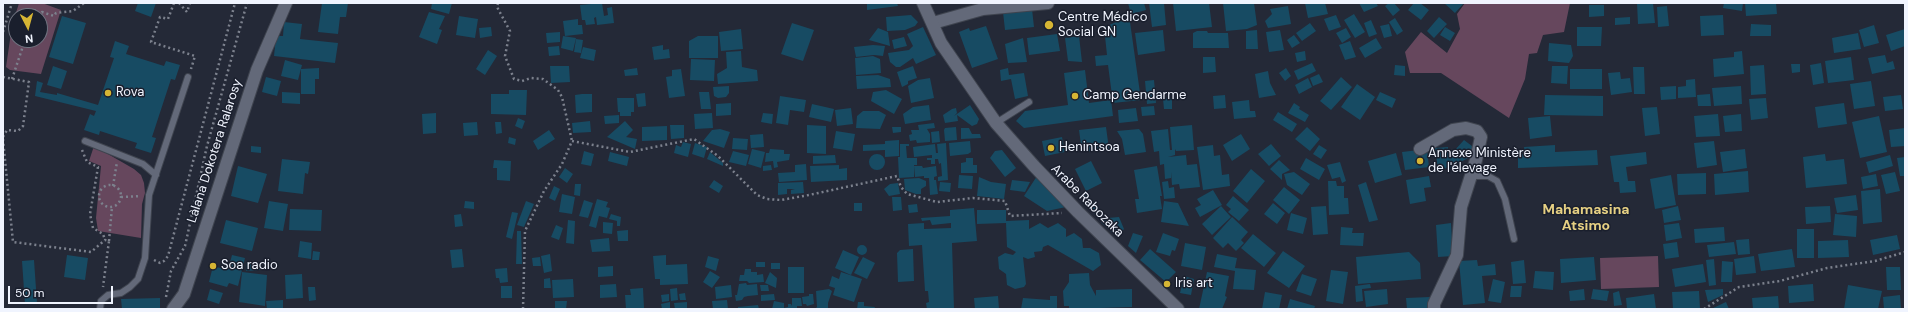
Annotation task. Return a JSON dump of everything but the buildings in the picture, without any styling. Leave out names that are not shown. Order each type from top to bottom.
[{"type":"street","name":"Làlana Dokotera Ralarosy","points":[[169,305],[184,294],[257,70],[286,3]]},
{"type":"street","name":"Arabe Rabozaka","points":[[923,3],[941,43],[996,123],[1078,212],[1178,309]]},
{"type":"street","points":[[933,23],[984,9],[1048,3]]},
{"type":"street","points":[[1420,149],[1452,130],[1466,128],[1477,131],[1481,137],[1461,207],[1457,255],[1434,304],[1434,309]]},
{"type":"lane","points":[[100,309],[101,301],[108,295],[121,292],[130,287],[138,279],[145,256],[149,195],[188,77]]},
{"type":"lane","points":[[996,123],[1029,102]]},
{"type":"lane","points":[[85,141],[143,164],[156,175]]},
{"type":"lane","points":[[1471,176],[1488,176],[1497,181],[1505,199],[1514,239]]},
{"type":"path","points":[[3,32],[12,3]]},
{"type":"path","points":[[48,14],[54,16],[56,13],[73,11],[84,3]]},
{"type":"path","points":[[174,3],[168,19],[160,17],[151,42],[195,56],[188,77]]},
{"type":"path","points":[[179,3],[187,12],[190,3]]},
{"type":"path","points":[[145,256],[160,262],[164,261],[168,256],[235,3]]},
{"type":"path","points":[[169,305],[171,271],[185,246],[207,146],[247,3]]},
{"type":"path","points":[[498,3],[497,7],[510,31],[506,56],[514,79],[522,81],[531,78],[543,79],[558,90],[562,97],[572,141],[562,164],[544,191],[525,231],[523,309]]},
{"type":"path","points":[[12,79],[22,48]]},
{"type":"path","points":[[3,77],[28,82],[23,126],[21,130],[18,131],[7,130],[3,138],[13,242],[91,252],[105,240]]},
{"type":"path","points":[[572,141],[630,152],[694,139],[718,156],[757,195],[768,199],[781,200],[897,176],[901,187],[907,194],[937,202],[973,198],[1006,201],[1010,216],[1078,212]]},
{"type":"path","points":[[85,141],[81,146],[87,162],[98,167],[90,214],[92,228],[103,234],[105,240]]},
{"type":"path","points":[[113,186],[118,154]]},
{"type":"path","points":[[108,186],[113,186],[119,190],[121,197],[118,204],[112,207],[105,205],[100,200],[100,193],[108,186]]},
{"type":"path","points":[[95,189],[100,193]]},
{"type":"path","points":[[121,197],[149,195]]},
{"type":"path","points":[[101,301],[112,207]]},
{"type":"path","points":[[105,240],[109,241]]},
{"type":"path","points":[[1704,309],[1739,287],[1780,281],[1827,268],[1875,261],[1905,252]]},
{"type":"shaded area","points":[[19,3],[42,3],[61,10],[41,74],[10,70],[6,67],[9,48],[48,48],[48,8],[17,8]]},
{"type":"shaded area","points":[[1465,3],[1570,3],[1564,32],[1543,35],[1537,53],[1529,54],[1525,79],[1509,118],[1441,73],[1410,73],[1405,52],[1421,32],[1447,53],[1460,29],[1457,14]]},
{"type":"shaded area","points":[[94,146],[134,169],[141,175],[145,193],[142,204],[141,238],[98,231],[96,218],[101,166],[89,161]]},
{"type":"shaded area","points":[[1658,256],[1659,287],[1601,289],[1600,258]]},
{"type":"place","name":"Centre Médico Social GN","points":[[1049,25]]},
{"type":"place","name":"Rova","points":[[108,93]]},
{"type":"place","name":"Camp Gendarme","points":[[1075,96]]},
{"type":"place","name":"Henintsoa","points":[[1051,148]]},
{"type":"place","name":"Annexe Ministère de l'élevage","points":[[1420,161]]},
{"type":"place","name":"Soa radio","points":[[213,266]]},
{"type":"place","name":"Iris art","points":[[1167,284]]},
{"type":"district","name":"Mahamasina Atsimo","points":[[1586,218]]}]
